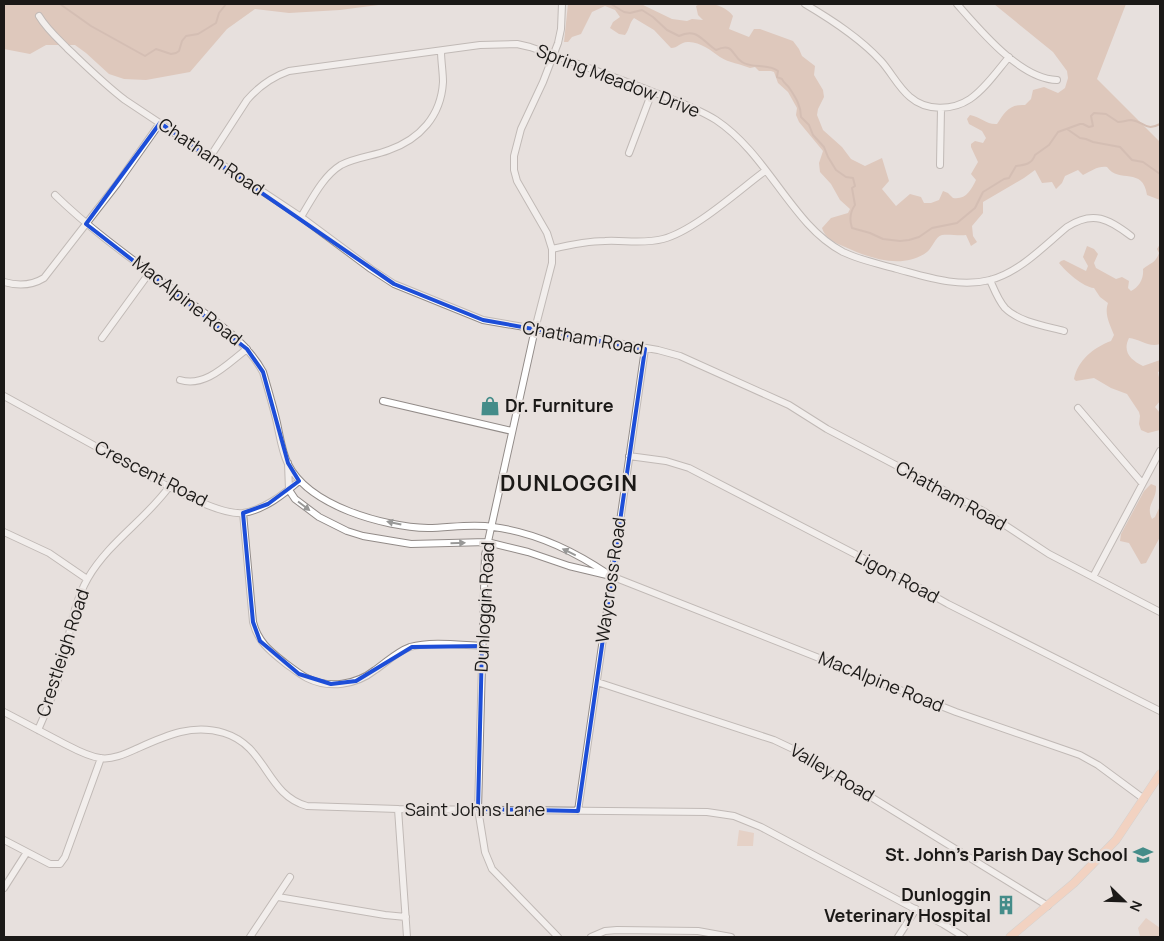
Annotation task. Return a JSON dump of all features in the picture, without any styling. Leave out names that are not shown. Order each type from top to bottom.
[{"type":"main road","points":[[1010,937],[1048,906],[1116,840],[1160,774]]},
{"type":"street","name":"Dunloggin Road","points":[[558,937],[492,869],[485,852],[478,809],[485,555],[535,329],[551,270],[552,249],[547,233],[517,181],[514,170],[514,156],[521,129],[554,55],[561,29],[562,4]]},
{"type":"street","points":[[805,4],[836,24],[870,50],[909,96],[926,106],[941,108],[954,106],[971,99],[1009,57]]},
{"type":"street","points":[[957,4],[988,39],[1009,57],[1040,78],[1057,80]]},
{"type":"street","name":"Chatham Road","points":[[39,16],[50,30],[108,87],[210,157],[301,216],[394,284],[484,320],[658,350],[680,356],[788,404],[827,429],[985,512],[1043,550],[1160,612]]},
{"type":"street","name":"Spring Meadow Drive","points":[[210,157],[246,100],[263,85],[280,74],[301,68],[484,45],[517,44],[554,55],[689,106],[715,120],[738,139],[807,224],[841,251],[865,260],[948,281],[974,283],[990,280],[1017,268],[1067,227],[1084,218],[1094,217],[1111,222],[1131,236]]},
{"type":"street","points":[[301,216],[334,170],[350,161],[388,150],[411,140],[428,125],[442,93],[443,80],[440,51]]},
{"type":"street","points":[[629,153],[652,92]]},
{"type":"street","points":[[940,165],[941,108]]},
{"type":"street","points":[[4,282],[24,285],[32,284],[44,278],[117,184],[160,123]]},
{"type":"street","points":[[552,249],[592,241],[640,242],[670,237],[692,226],[765,171]]},
{"type":"street","name":"MacAlpine Road","points":[[55,195],[86,224],[223,327],[256,359],[263,372],[288,463],[289,490],[295,499],[318,516],[347,531],[363,536],[414,544],[487,542],[611,576],[956,712],[1080,755],[1098,765],[1144,799]]},
{"type":"street","points":[[102,338],[150,272]]},
{"type":"street","points":[[990,280],[999,300],[1012,314],[1064,331]]},
{"type":"street","points":[[180,380],[194,382],[210,376],[247,349]]},
{"type":"street","name":"Waycross Road","points":[[578,811],[645,349]]},
{"type":"street","name":"Crescent Road","points":[[4,396],[169,486],[212,506],[243,512],[268,504],[299,481]]},
{"type":"street","points":[[383,401],[512,431]]},
{"type":"street","points":[[1078,408],[1142,483]]},
{"type":"street","points":[[1093,577],[1160,450]]},
{"type":"street","name":"Ligon Road","points":[[629,456],[666,461],[689,468],[909,582],[951,606],[1160,711]]},
{"type":"street","name":"MacAlpine Road","points":[[288,463],[299,481],[317,495],[339,507],[369,517],[429,528],[491,526],[507,529],[551,544],[594,564],[611,576]]},
{"type":"street","name":"Crestleigh Road","points":[[38,730],[54,694],[73,615],[87,579],[110,548],[152,509],[169,486]]},
{"type":"street","points":[[243,512],[253,622],[256,633],[267,649],[299,674],[319,682],[345,684],[365,677],[393,656],[412,646],[482,646]]},
{"type":"street","points":[[4,532],[50,554],[87,579]]},
{"type":"street","name":"Valley Road","points":[[597,682],[774,740],[791,748],[1048,906]]},
{"type":"street","name":"Saint Johns Lane","points":[[4,712],[81,752],[101,758],[122,755],[176,732],[200,728],[225,733],[246,744],[262,762],[279,789],[287,797],[299,804],[326,808],[706,812],[734,816],[761,826],[916,909],[964,937]]},
{"type":"street","points":[[4,840],[50,864],[56,865],[62,862],[101,758]]},
{"type":"street","points":[[398,810],[407,937]]},
{"type":"street","points":[[4,888],[27,852]]},
{"type":"street","points":[[250,937],[290,877]]},
{"type":"street","points":[[278,897],[406,917]]},
{"type":"street","points":[[898,937],[916,909]]},
{"type":"street","points":[[591,937],[605,931],[617,930],[698,931],[731,937]]},
{"type":"highlighted area","points":[[160,123],[394,284],[483,320],[645,349],[578,811],[478,809],[482,646],[412,647],[356,681],[331,684],[299,674],[260,641],[253,622],[243,513],[268,504],[299,481],[288,463],[263,372],[247,349],[86,224]]},
{"type":"shaded area","points":[[4,4],[386,4],[340,10],[289,13],[255,9],[227,29],[190,72],[146,80],[124,79],[109,74],[75,45],[46,45],[30,54],[4,49]]},
{"type":"shaded area","points":[[568,4],[641,4],[672,19],[687,21],[692,19],[703,20],[698,15],[696,6],[711,4],[726,9],[733,16],[729,29],[749,37],[754,29],[760,29],[793,41],[802,56],[815,66],[814,75],[823,90],[824,97],[817,115],[823,130],[842,147],[851,159],[865,166],[882,158],[889,181],[882,189],[896,206],[910,194],[921,197],[924,203],[931,203],[939,200],[943,191],[953,198],[958,198],[965,196],[970,191],[976,180],[971,174],[978,162],[971,144],[975,141],[983,143],[986,138],[982,131],[969,124],[967,119],[970,115],[997,124],[1011,107],[1025,105],[1031,99],[1033,90],[1044,87],[1058,93],[1065,88],[1068,78],[1067,71],[1053,52],[994,4],[1126,4],[1097,79],[1160,142],[1160,200],[1147,195],[1145,186],[1141,181],[1112,172],[1107,167],[1097,168],[1083,175],[1078,170],[1065,176],[1062,183],[1056,189],[1052,182],[1042,183],[1035,170],[983,202],[983,213],[972,226],[973,236],[977,242],[971,246],[966,235],[942,235],[927,252],[907,260],[886,260],[865,255],[835,242],[823,232],[822,228],[831,218],[848,213],[850,209],[840,200],[831,184],[820,172],[819,163],[823,151],[799,122],[796,115],[797,108],[788,92],[778,83],[774,72],[759,71],[755,67],[750,68],[727,61],[706,47],[693,42],[686,42],[671,48],[654,30],[634,18],[625,35],[619,34],[610,28],[613,22],[620,17],[615,10],[605,6],[592,12],[581,34],[572,37],[568,42],[564,42]]},
{"type":"shaded area","points":[[1160,244],[1160,344],[1152,345],[1129,338],[1127,343],[1127,351],[1131,358],[1143,366],[1160,360],[1160,371],[1158,372],[1160,401],[1155,407],[1160,413],[1160,430],[1148,433],[1141,430],[1139,412],[1127,394],[1111,388],[1094,378],[1076,381],[1074,379],[1083,360],[1092,351],[1111,341],[1114,335],[1107,315],[1108,303],[1100,297],[1094,288],[1085,285],[1075,278],[1059,263],[1064,260],[1086,271],[1088,266],[1083,257],[1087,246],[1094,249],[1098,254],[1094,263],[1096,268],[1116,279],[1122,277],[1129,281],[1128,288],[1131,291],[1140,282],[1143,276],[1143,269],[1156,259],[1159,253],[1157,249]]},
{"type":"shaded area","points":[[1151,484],[1156,486],[1156,491],[1150,506],[1150,514],[1152,519],[1155,517],[1160,506],[1160,537],[1146,563],[1141,564],[1129,543],[1120,541],[1121,534],[1144,491]]},
{"type":"shaded area","points":[[739,830],[754,833],[753,846],[737,846]]},
{"type":"shaded area","points":[[1146,918],[1160,928],[1160,937],[1140,936],[1138,928]]},
{"type":"waterway","points":[[60,4],[91,26],[145,56],[156,49],[171,54],[176,53],[179,51],[182,41],[186,36],[198,34],[216,23],[219,13],[226,4]]},
{"type":"waterway","points":[[611,4],[624,12],[630,13],[642,10],[667,30],[679,36],[690,33],[695,34],[716,50],[729,48],[738,59],[746,64],[770,67],[778,71],[777,77],[782,79],[789,87],[799,106],[801,117],[824,147],[836,170],[846,177],[853,178],[855,186],[852,188],[855,205],[851,216],[852,228],[883,239],[909,240],[919,237],[932,228],[957,223],[975,208],[983,192],[1009,178],[1016,166],[1030,162],[1035,155],[1049,145],[1058,132],[1080,124],[1089,127],[1093,126],[1091,116],[1094,113],[1106,114],[1118,122],[1131,120],[1148,127],[1160,124]]},
{"type":"waterway","points":[[1067,129],[1080,138],[1120,147],[1132,160],[1143,162],[1160,174]]},
{"type":"place","name":"Dr. Furniture","points":[[490,406]]},
{"type":"place","name":"St. John's Parish Day School","points":[[1143,855]]},
{"type":"place","name":"Dunloggin Veterinary Hospital","points":[[1006,905]]},
{"type":"district","name":"DUNLOGGIN","points":[[569,483]]}]
